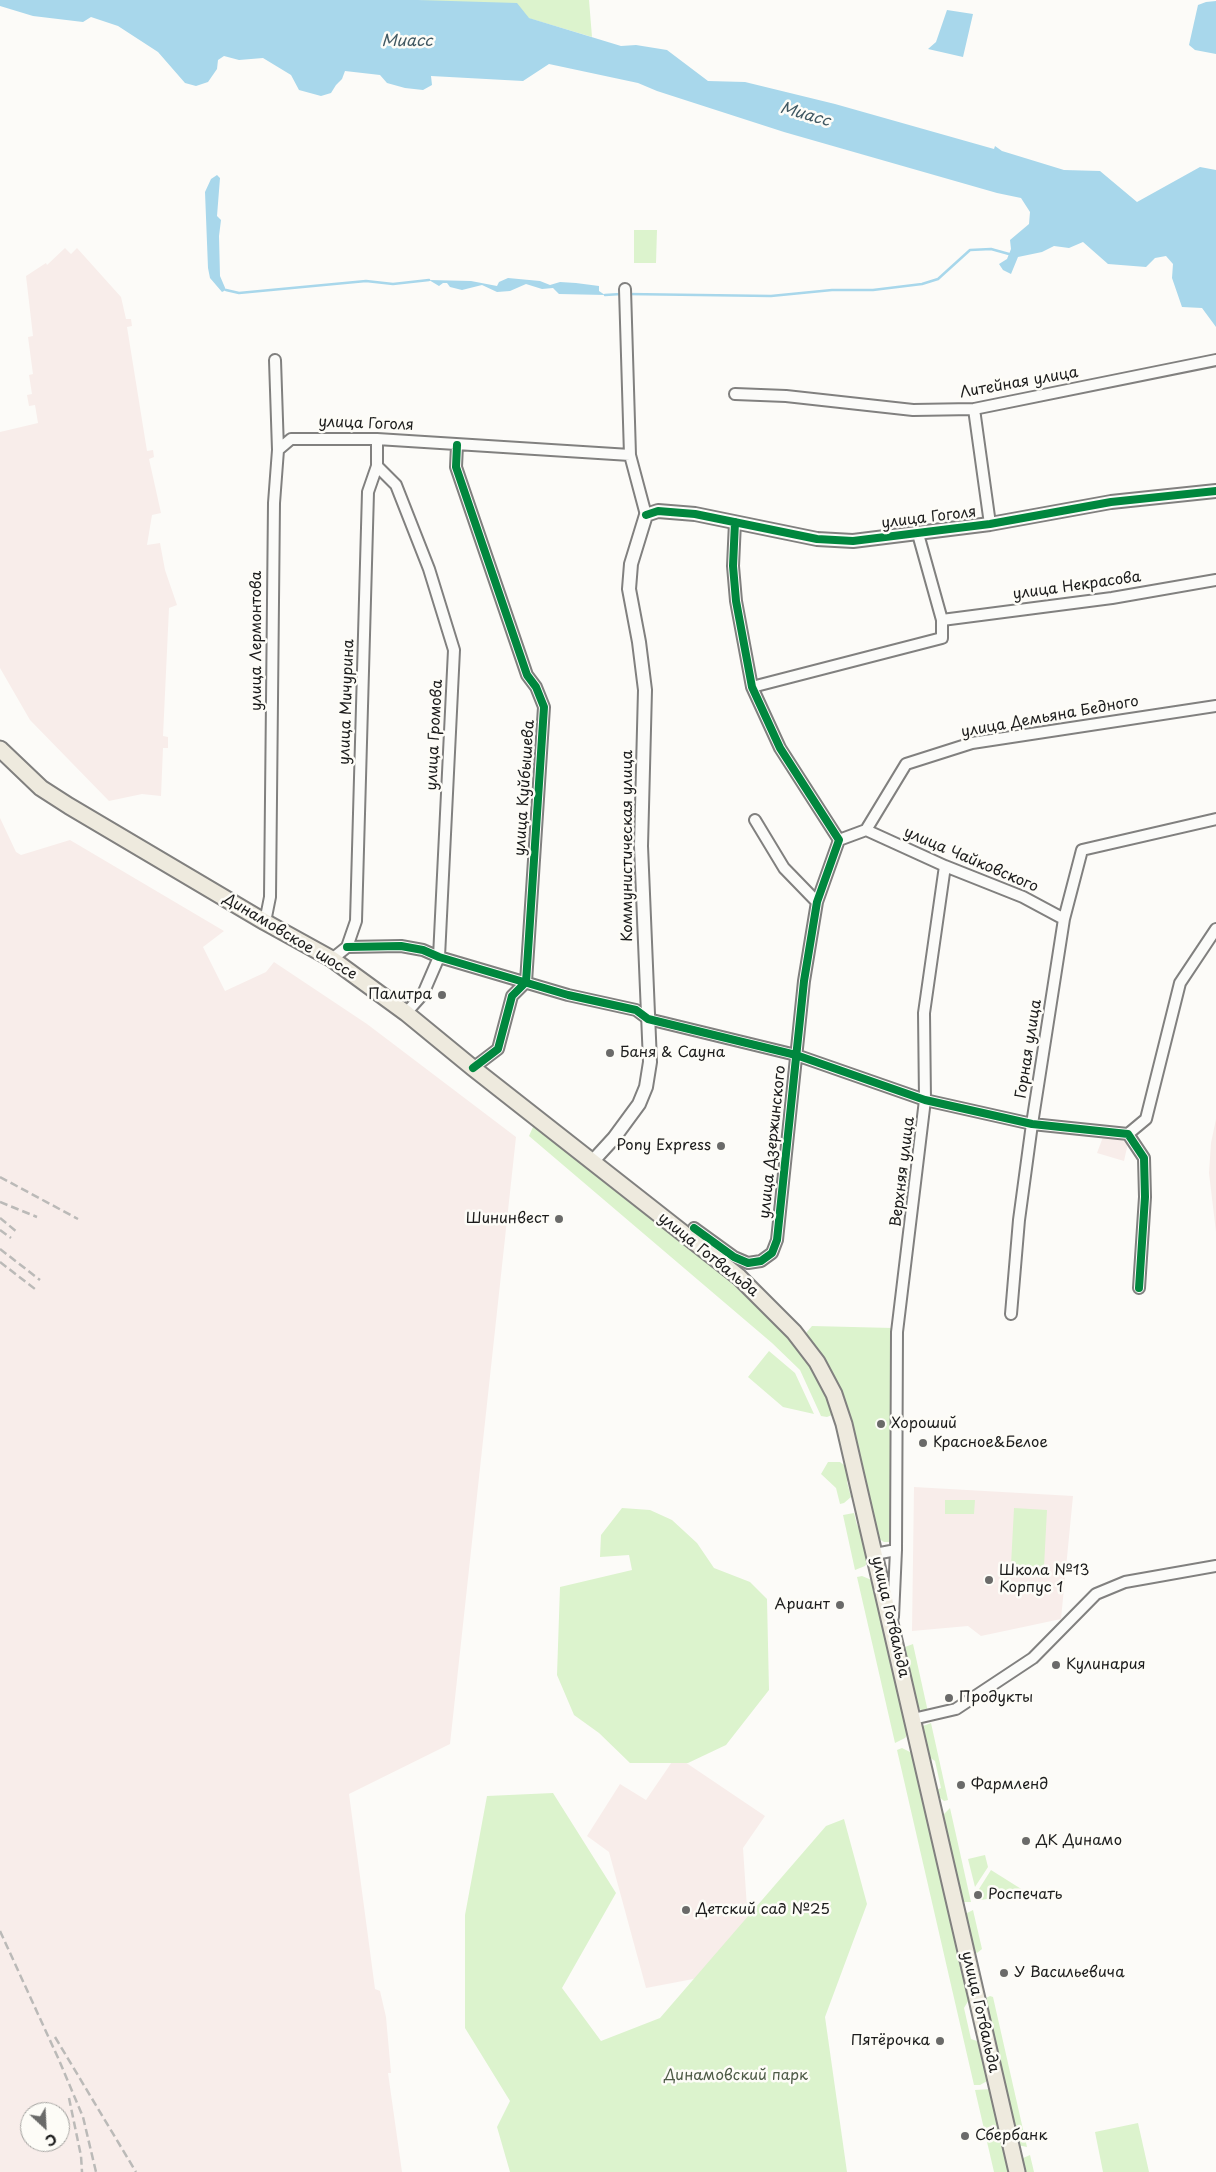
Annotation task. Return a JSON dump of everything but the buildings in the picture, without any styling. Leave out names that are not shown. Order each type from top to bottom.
[{"type":"main road","name":"Динамовское шоссе","points":[[0,749],[41,788],[69,806],[265,922],[332,959],[406,1012],[473,1068],[592,1162]]},
{"type":"main road","name":"улица Готвальда","points":[[592,1162],[739,1277],[794,1332],[816,1362],[834,1394],[844,1424],[875,1554],[1017,2172]]},
{"type":"street","points":[[625,289],[630,455],[646,515]]},
{"type":"street","name":"улица Лермонтова","points":[[265,922],[270,896],[274,503],[278,450],[275,360]]},
{"type":"street","name":"Литейная улица","points":[[735,394],[786,396],[913,410],[974,409],[1216,360]]},
{"type":"street","points":[[974,409],[990,524]]},
{"type":"street","name":"улица Гоголя","points":[[278,450],[291,439],[377,439],[630,455]]},
{"type":"street","name":"улица Мичурина","points":[[347,947],[356,921],[368,492],[377,466],[377,439]]},
{"type":"street","name":"улица Куйбышева","points":[[457,445],[456,467],[527,675],[536,687],[544,707],[526,982]]},
{"type":"street","name":"улица Громова","points":[[377,466],[396,485],[429,569],[454,650],[439,957],[423,994],[406,1012]]},
{"type":"street","name":"улица Гоголя","points":[[646,515],[658,511],[695,514],[817,539],[854,541],[990,524],[1112,502],[1216,491]]},
{"type":"street","name":"Коммунистическая улица","points":[[592,1162],[628,1120],[639,1104],[646,1087],[650,1062],[641,846],[645,690],[639,642],[629,589],[631,564],[646,515]]},
{"type":"street","points":[[735,522],[733,566],[736,601],[752,687],[780,748],[839,840],[866,830]]},
{"type":"street","points":[[752,687],[942,638],[942,620],[918,534]]},
{"type":"street","name":"улица Некрасова","points":[[942,620],[1112,598],[1216,580]]},
{"type":"street","name":"улица Демьяна Бедного","points":[[866,830],[906,764],[972,743],[1216,706]]},
{"type":"street","name":"Горная улица","points":[[1011,1314],[1019,1220],[1032,1124],[1064,919],[1082,850],[1216,819]]},
{"type":"street","points":[[755,820],[784,868],[818,902]]},
{"type":"street","name":"улица Чайковского","points":[[866,830],[945,866],[1023,897],[1064,919]]},
{"type":"street","name":"улица Дзержинского","points":[[694,1228],[734,1257],[748,1262],[761,1261],[772,1252],[777,1240],[804,981],[818,902],[839,840]]},
{"type":"street","name":"Верхняя улица","points":[[892,1628],[896,1550],[897,1332],[925,1100],[924,1013],[945,866]]},
{"type":"street","points":[[332,959],[347,947],[401,946],[423,950],[439,957],[568,995],[636,1010],[648,1019],[796,1055],[925,1100],[1032,1124],[1128,1134],[1146,1119],[1180,983],[1216,929]]},
{"type":"street","points":[[473,1068],[498,1048],[512,996],[526,982]]},
{"type":"street","points":[[1128,1134],[1144,1158],[1145,1167],[1139,1288]]},
{"type":"street","points":[[875,1554],[896,1550]]},
{"type":"street","points":[[913,1719],[956,1708],[1034,1658],[1096,1594],[1124,1582],[1216,1566]]},
{"type":"shaded area","points":[[65,248],[71,254],[77,248],[121,297],[126,319],[131,319],[132,326],[127,327],[147,451],[153,450],[154,457],[149,459],[161,513],[152,515],[147,545],[160,543],[165,570],[177,605],[169,608],[163,736],[168,737],[168,748],[163,748],[161,796],[142,794],[109,801],[30,720],[0,668],[0,432],[38,423],[35,405],[29,406],[27,395],[32,394],[29,375],[33,374],[28,337],[33,336],[26,276],[46,263],[47,265]]},
{"type":"shaded area","points":[[0,818],[16,852],[21,855],[70,840],[224,931],[203,947],[225,991],[266,972],[274,962],[367,1024],[516,1137],[450,1744],[349,1794],[375,1989],[380,1991],[386,2017],[391,2073],[388,2073],[402,2172],[0,2172]]},
{"type":"shaded area","points":[[1216,1119],[1216,1232],[1209,1173],[1211,1143]]},
{"type":"shaded area","points":[[1103,1137],[1118,1139],[1128,1143],[1124,1161],[1097,1153]]},
{"type":"shaded area","name":"Школа №13 Корпус 1","points":[[914,1487],[1073,1496],[1061,1619],[981,1636],[968,1626],[912,1631]]},
{"type":"shaded area","name":"Детский сад №25","points":[[676,1756],[765,1816],[743,1848],[751,1968],[646,1988],[609,1852],[587,1836],[620,1784],[646,1800]]},
{"type":"green space","points":[[418,0],[589,0],[592,37],[528,18]]},
{"type":"green space","points":[[634,230],[657,230],[656,263],[634,263]]},
{"type":"green space","points":[[537,1125],[714,1267],[784,1332],[811,1365],[834,1409],[832,1415],[827,1417],[821,1416],[800,1370],[772,1343],[529,1136],[533,1127]]},
{"type":"green space","points":[[812,1326],[893,1328],[892,1536],[889,1542],[879,1539],[851,1422],[822,1358],[806,1333]]},
{"type":"green space","points":[[769,1351],[795,1373],[814,1414],[783,1407],[748,1377]]},
{"type":"green space","points":[[828,1462],[840,1462],[849,1469],[850,1477],[847,1482],[851,1497],[844,1503],[840,1504],[836,1488],[821,1474]]},
{"type":"green space","points":[[945,1500],[975,1500],[974,1514],[945,1514]]},
{"type":"green space","points":[[622,1508],[650,1510],[672,1520],[697,1543],[714,1568],[750,1582],[767,1599],[769,1690],[726,1745],[688,1763],[630,1763],[599,1733],[574,1715],[557,1675],[560,1587],[632,1570],[629,1555],[600,1557],[601,1535]]},
{"type":"green space","points":[[1014,1508],[1047,1510],[1044,1567],[1011,1565]]},
{"type":"green space","points":[[854,1513],[857,1525],[862,1529],[869,1560],[865,1566],[855,1570],[843,1515]]},
{"type":"green space","points":[[862,1576],[874,1581],[909,1732],[905,1738],[895,1743],[857,1577]]},
{"type":"green space","points":[[913,1644],[928,1712],[924,1713],[917,1706],[905,1647]]},
{"type":"green space","points":[[931,1723],[948,1800],[944,1801],[937,1795],[936,1790],[941,1788],[935,1761],[929,1757],[922,1729],[923,1726]]},
{"type":"green space","points":[[902,1748],[914,1754],[970,1998],[964,2008],[971,2039],[980,2042],[989,2080],[980,2085],[974,2085],[897,1750]]},
{"type":"green space","name":"Динамовский парк","points":[[553,1793],[616,1893],[562,1988],[601,2041],[660,2018],[826,1826],[844,1819],[867,1904],[825,2017],[847,2172],[510,2172],[497,2127],[510,2101],[465,2028],[465,1915],[487,1796]]},
{"type":"green space","points":[[950,1808],[971,1902],[964,1902],[961,1899],[943,1821],[943,1815]]},
{"type":"green space","points":[[985,1855],[988,1867],[975,1887],[968,1859]]},
{"type":"green space","points":[[991,1870],[1026,1892],[981,1900],[979,1889]]},
{"type":"green space","points":[[973,1910],[982,1949],[977,1953],[973,1951],[965,1916]]},
{"type":"green space","points":[[990,1996],[993,1997],[1027,2147],[1017,2145],[984,1999]]},
{"type":"green space","points":[[991,2089],[1010,2172],[994,2172],[975,2090]]},
{"type":"green space","points":[[1138,2123],[1149,2172],[1103,2172],[1095,2132]]},
{"type":"green space","points":[[1030,2155],[1034,2172],[1024,2172],[1021,2159]]},
{"type":"water","name":"Миасс","points":[[0,0],[418,0],[517,3],[529,18],[621,46],[636,45],[667,50],[708,81],[745,82],[835,104],[994,149],[995,146],[1002,151],[1064,170],[1100,171],[1137,202],[1200,167],[1216,170],[1216,327],[1202,308],[1182,307],[1172,278],[1173,264],[1166,256],[1155,258],[1146,267],[1108,264],[1083,242],[1069,248],[1054,246],[1042,252],[1018,257],[1011,274],[1003,270],[999,264],[1007,259],[1011,249],[1010,240],[1029,224],[1030,212],[1021,198],[997,193],[784,132],[657,91],[638,83],[549,64],[523,81],[431,76],[432,85],[423,90],[387,83],[380,75],[345,71],[342,79],[331,93],[321,96],[299,90],[291,75],[263,58],[239,60],[224,56],[218,60],[217,69],[208,82],[196,86],[185,83],[158,52],[118,26],[91,17],[83,22],[33,16],[0,6]]},
{"type":"water","points":[[1216,1],[1216,54],[1195,50],[1189,45],[1198,5]]},
{"type":"water","points":[[947,10],[973,14],[963,57],[928,49],[936,42]]},
{"type":"water","points":[[217,175],[220,178],[217,216],[221,220],[219,236],[220,276],[226,290],[222,292],[210,278],[208,268],[205,192],[211,179]]},
{"type":"water","points":[[508,278],[540,281],[550,285],[560,282],[599,286],[599,291],[605,295],[559,294],[553,288],[542,289],[526,284],[510,291],[497,292],[482,285],[462,290],[450,287],[447,283],[439,286],[429,280],[471,281],[497,286],[499,282]]},
{"type":"waterway","points":[[627,294],[771,296],[832,290],[873,290],[922,284],[938,279],[970,250],[991,249],[1009,254]]},
{"type":"waterway","points":[[226,290],[239,293],[366,281],[393,284],[429,280]]},
{"type":"waterway","points":[[605,295],[621,294]]},
{"type":"railway","points":[[0,1177],[78,1219]]},
{"type":"railway","points":[[0,1202],[37,1217]]},
{"type":"railway","points":[[0,1218],[17,1232]]},
{"type":"railway","points":[[0,1230],[11,1238]]},
{"type":"railway","points":[[0,1249],[40,1280]]},
{"type":"railway","points":[[0,1262],[35,1289]]},
{"type":"railway","points":[[0,1931],[83,2117],[96,2172]]},
{"type":"railway","points":[[55,2037],[136,2172]]},
{"type":"railway","points":[[69,2098],[81,2156],[82,2172]]},
{"type":"cycle path","points":[[457,445],[456,467],[527,675],[536,687],[544,707],[526,982],[512,996],[498,1049],[473,1068]]},
{"type":"cycle path","points":[[646,515],[658,511],[695,514],[817,539],[853,541],[990,524],[1111,502],[1216,491]]},
{"type":"cycle path","points":[[694,1228],[734,1257],[748,1263],[761,1261],[772,1253],[777,1240],[804,981],[817,902],[839,840],[780,748],[752,687],[736,601],[733,566],[735,522]]},
{"type":"cycle path","points":[[347,947],[401,946],[423,950],[439,957],[568,995],[636,1010],[648,1019],[796,1055],[925,1100],[1032,1124],[1128,1134],[1144,1158],[1145,1197],[1139,1288]]},
{"type":"place","name":"Палитра","points":[[442,995]]},
{"type":"place","name":"Баня & Сауна","points":[[610,1053]]},
{"type":"place","name":"Pony Express","points":[[721,1146]]},
{"type":"place","name":"Шининвест","points":[[559,1219]]},
{"type":"place","name":"Хороший","points":[[881,1424]]},
{"type":"place","name":"Красное&Белое","points":[[923,1443]]},
{"type":"place","name":"Школа №13 Корпус 1","points":[[989,1580]]},
{"type":"place","name":"Ариант","points":[[840,1605]]},
{"type":"place","name":"Кулинария","points":[[1056,1665]]},
{"type":"place","name":"Продукты","points":[[949,1698]]},
{"type":"place","name":"Фармленд","points":[[961,1785]]},
{"type":"place","name":"ДК Динамо","points":[[1026,1841]]},
{"type":"place","name":"Роспечать","points":[[978,1895]]},
{"type":"place","name":"Детский сад №25","points":[[686,1910]]},
{"type":"place","name":"У Васильевича","points":[[1004,1973]]},
{"type":"place","name":"Пятёрочка","points":[[940,2041]]},
{"type":"place","name":"Сбербанк","points":[[965,2136]]}]
